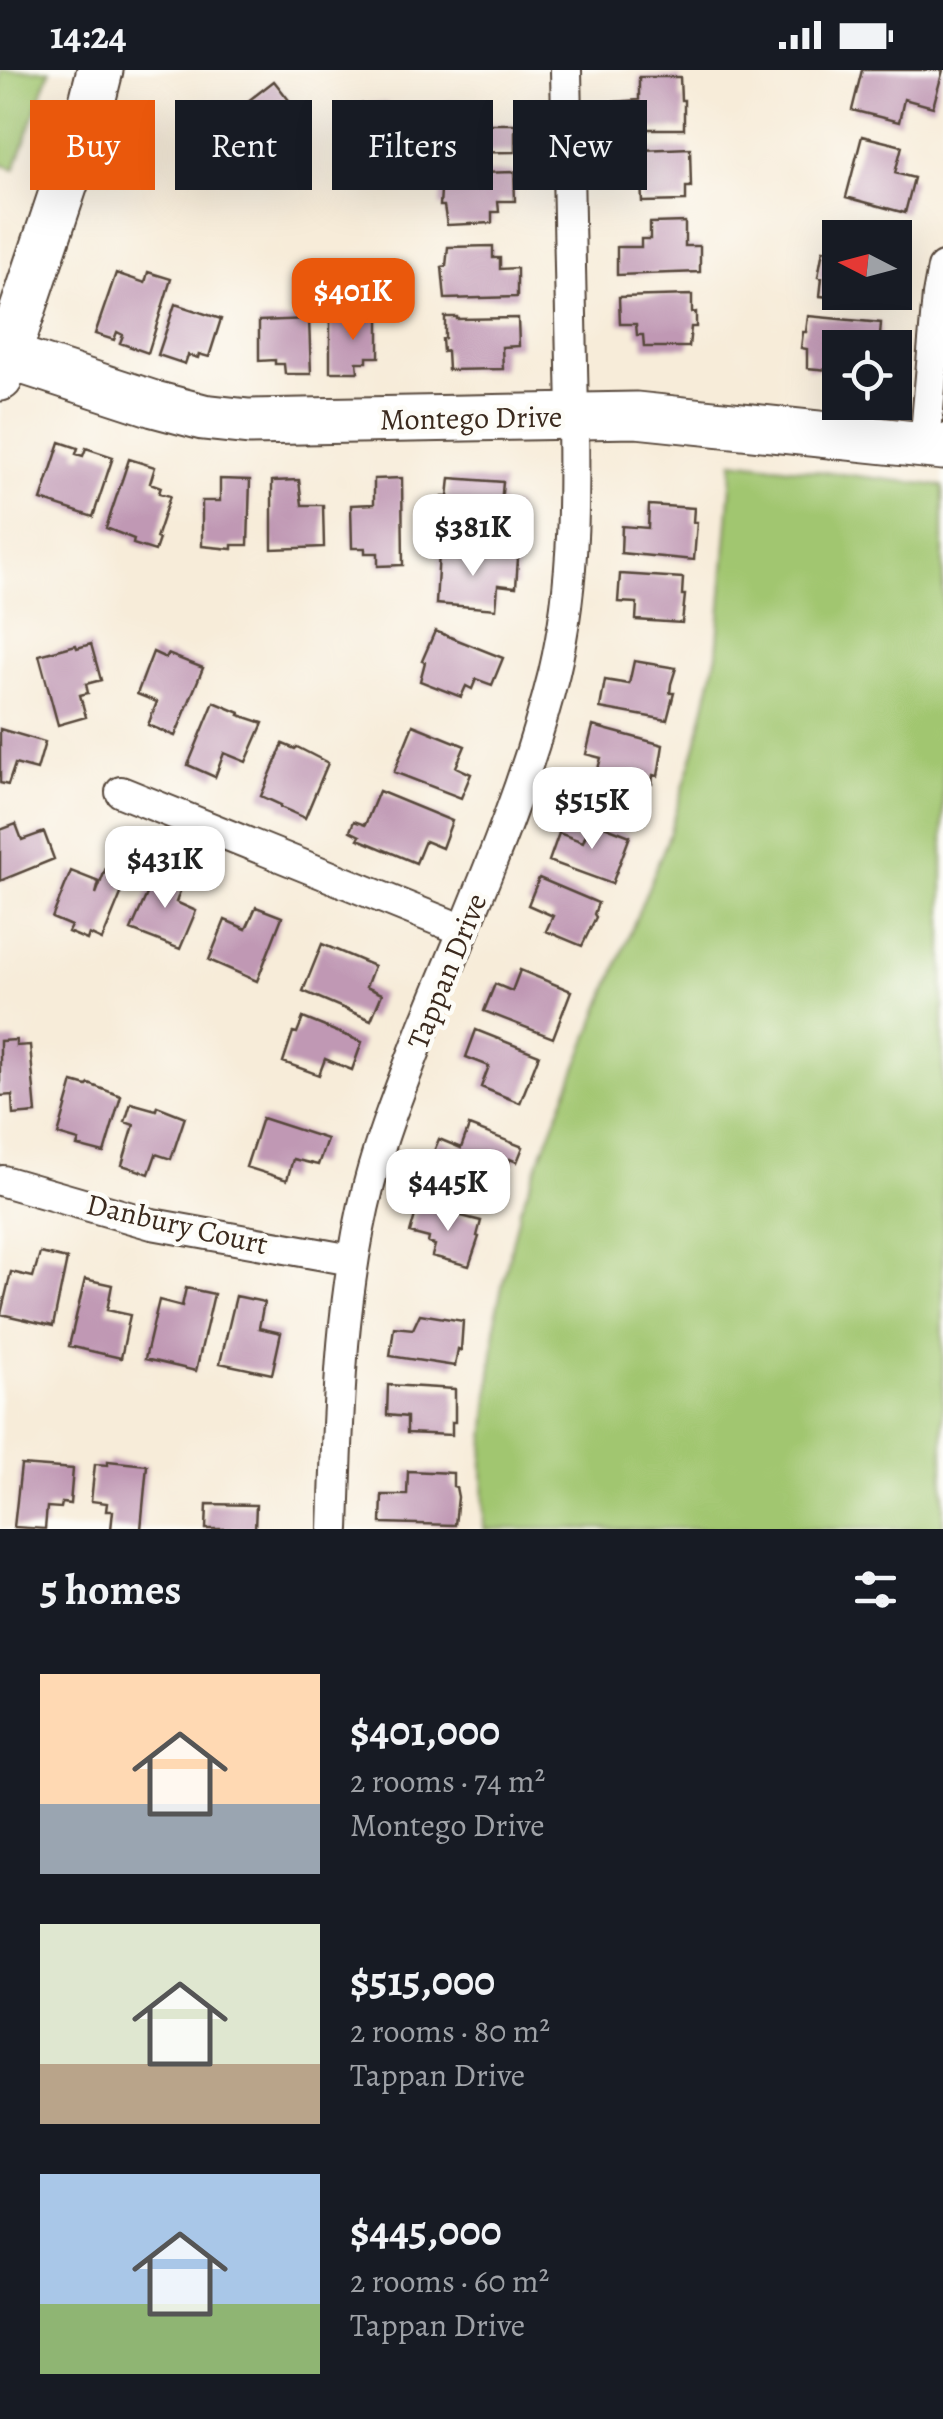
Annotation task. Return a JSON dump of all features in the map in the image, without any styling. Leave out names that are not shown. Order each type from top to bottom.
[{"type":"street","points":[[2,362],[100,70]]},
{"type":"street","name":"Tappan Drive","points":[[334,1529],[342,1338],[352,1260],[370,1183],[394,1104],[535,744],[555,669],[568,594],[573,526],[573,416],[566,70]]},
{"type":"street","points":[[934,446],[938,295],[943,268]]},
{"type":"street","name":"Montego Drive","points":[[2,362],[154,404],[249,422],[636,415],[934,446]]},
{"type":"street","points":[[121,792],[463,930]]},
{"type":"street","name":"Danbury Court","points":[[3,1181],[152,1224],[352,1260]]},
{"type":"green space","points":[[0,70],[50,70],[39,100],[30,100],[30,127],[15,169],[0,164]]},
{"type":"green space","points":[[733,461],[943,486],[943,1529],[484,1529],[483,1462],[497,1309],[520,1209],[668,838],[696,745],[717,654]]},
{"type":"building","points":[[862,70],[943,70],[933,107],[904,99],[899,122],[852,110]]},
{"type":"building","points":[[639,77],[680,77],[684,129],[647,129],[647,100],[639,100]]},
{"type":"building","points":[[274,81],[289,100],[250,100]]},
{"type":"building","points":[[493,124],[513,124],[513,152],[493,152]]},
{"type":"building","points":[[862,136],[902,146],[895,173],[914,178],[905,213],[846,197]]},
{"type":"building","points":[[690,148],[691,187],[686,187],[686,201],[642,202],[641,190],[647,190],[647,150]]},
{"type":"building","points":[[513,172],[515,201],[498,201],[499,212],[492,212],[492,223],[447,225],[444,206],[440,206],[441,190],[493,190],[493,173]]},
{"type":"building","points":[[685,222],[685,246],[700,246],[700,272],[617,275],[617,247],[641,247],[641,239],[650,239],[650,223]]},
{"type":"building","points":[[493,246],[493,258],[500,258],[500,269],[517,268],[517,297],[445,299],[442,267],[446,266],[448,247]]},
{"type":"building","points":[[148,272],[171,279],[148,353],[120,343],[123,335],[117,332],[114,340],[95,334],[116,273],[145,283]]},
{"type":"building","points":[[692,295],[696,327],[691,327],[689,347],[644,347],[636,324],[620,324],[619,297]]},
{"type":"building","points":[[175,304],[221,319],[209,357],[188,355],[185,364],[158,355]]},
{"type":"building","points":[[808,316],[881,323],[880,330],[822,330],[822,369],[807,368],[807,349],[801,348]]},
{"type":"building","points":[[445,317],[518,318],[519,346],[502,347],[503,369],[448,370],[442,339]]},
{"type":"building","points":[[330,318],[379,318],[379,357],[357,362],[358,372],[330,372]]},
{"type":"building","points":[[309,319],[311,374],[285,374],[284,364],[259,361],[259,321]]},
{"type":"building","points":[[60,442],[78,448],[76,454],[83,456],[86,448],[113,457],[93,517],[41,500]]},
{"type":"building","points":[[129,459],[155,467],[150,483],[161,487],[159,493],[170,496],[155,551],[133,544],[134,539],[106,528]]},
{"type":"building","points":[[402,478],[403,565],[378,566],[378,553],[352,548],[351,505],[374,504],[374,479]]},
{"type":"building","points":[[450,478],[503,482],[501,504],[517,505],[515,534],[443,528],[443,497],[448,497]]},
{"type":"building","points":[[220,479],[250,480],[248,545],[232,545],[232,549],[202,546],[202,501],[220,501]]},
{"type":"building","points":[[299,480],[302,505],[323,505],[324,547],[272,549],[272,481]]},
{"type":"building","points":[[649,505],[694,508],[694,560],[621,553],[622,526],[648,528]]},
{"type":"building","points":[[439,552],[518,558],[516,587],[498,585],[496,609],[436,604]]},
{"type":"building","points":[[620,574],[683,578],[682,623],[636,620],[637,603],[618,602]]},
{"type":"building","points":[[435,631],[503,658],[492,685],[476,679],[472,689],[466,686],[461,697],[420,681],[425,662],[422,661]]},
{"type":"building","points":[[91,644],[101,680],[86,684],[88,693],[80,695],[86,717],[58,725],[39,655]]},
{"type":"building","points":[[153,652],[203,668],[175,736],[148,725],[157,702],[137,694]]},
{"type":"building","points":[[634,661],[676,668],[667,720],[600,708],[605,680],[629,684]]},
{"type":"building","points":[[214,702],[263,723],[246,762],[224,753],[215,777],[188,765]]},
{"type":"building","points":[[413,725],[465,746],[456,767],[471,774],[461,798],[394,772]]},
{"type":"building","points":[[593,726],[663,745],[658,776],[653,775],[645,794],[595,780],[601,758],[586,754]]},
{"type":"building","points":[[0,729],[45,742],[37,770],[15,764],[8,785],[0,783]]},
{"type":"building","points":[[283,744],[328,763],[305,818],[261,796]]},
{"type":"building","points":[[379,791],[452,821],[442,848],[425,841],[416,863],[358,839],[360,836],[350,831],[354,821],[365,825]]},
{"type":"building","points":[[591,821],[630,836],[612,884],[549,861],[559,833],[583,842]]},
{"type":"building","points":[[16,824],[22,840],[44,832],[54,859],[0,881],[0,830]]},
{"type":"building","points":[[159,867],[185,878],[176,902],[196,911],[180,949],[131,930]]},
{"type":"building","points":[[106,868],[128,877],[102,940],[89,934],[87,940],[68,932],[71,926],[52,918],[71,871],[99,882],[96,894]]},
{"type":"building","points":[[539,878],[598,903],[596,917],[582,946],[546,931],[553,916],[528,905]]},
{"type":"building","points":[[256,907],[282,917],[257,981],[209,960],[225,920],[246,929]]},
{"type":"building","points":[[322,944],[374,966],[366,987],[382,994],[371,1020],[303,991]]},
{"type":"building","points":[[520,970],[571,991],[553,1038],[484,1011],[495,984],[512,991]]},
{"type":"building","points":[[303,1018],[362,1042],[352,1070],[325,1059],[319,1075],[283,1062],[293,1032],[297,1033]]},
{"type":"building","points":[[476,1030],[539,1055],[520,1103],[481,1087],[489,1066],[466,1057]]},
{"type":"building","points":[[16,1040],[16,1046],[30,1045],[36,1113],[13,1115],[12,1095],[0,1096],[0,1041]]},
{"type":"building","points":[[73,1082],[121,1096],[104,1153],[77,1146],[79,1141],[58,1135]]},
{"type":"building","points":[[131,1103],[156,1110],[157,1106],[185,1117],[171,1159],[156,1154],[149,1174],[122,1165],[134,1125],[125,1122]]},
{"type":"building","points":[[262,1118],[327,1139],[318,1165],[293,1159],[287,1180],[246,1167]]},
{"type":"building","points":[[469,1126],[523,1147],[517,1162],[510,1159],[497,1193],[428,1166],[439,1139],[461,1148]]},
{"type":"building","points":[[418,1205],[481,1221],[469,1266],[432,1256],[435,1245],[428,1243],[429,1238],[410,1233]]},
{"type":"building","points":[[40,1253],[67,1259],[53,1326],[1,1314],[11,1272],[33,1277]]},
{"type":"building","points":[[85,1279],[112,1285],[107,1310],[130,1315],[121,1358],[69,1346]]},
{"type":"building","points":[[186,1288],[214,1294],[196,1371],[145,1359],[159,1300],[182,1306]]},
{"type":"building","points":[[236,1296],[264,1302],[259,1328],[281,1333],[272,1374],[220,1363]]},
{"type":"building","points":[[420,1314],[463,1321],[461,1350],[458,1349],[455,1366],[390,1356],[394,1327],[413,1329]]},
{"type":"building","points":[[388,1385],[455,1389],[452,1435],[407,1433],[407,1417],[387,1415]]},
{"type":"building","points":[[108,1461],[147,1465],[141,1529],[111,1529],[113,1511],[106,1511],[107,1503],[91,1501],[95,1464],[108,1465]]},
{"type":"building","points":[[21,1465],[73,1469],[70,1504],[47,1507],[45,1529],[14,1527]]},
{"type":"building","points":[[408,1471],[453,1473],[458,1497],[455,1525],[381,1523],[382,1495],[407,1495]]},
{"type":"building","points":[[207,1504],[256,1505],[255,1529],[206,1529]]}]
